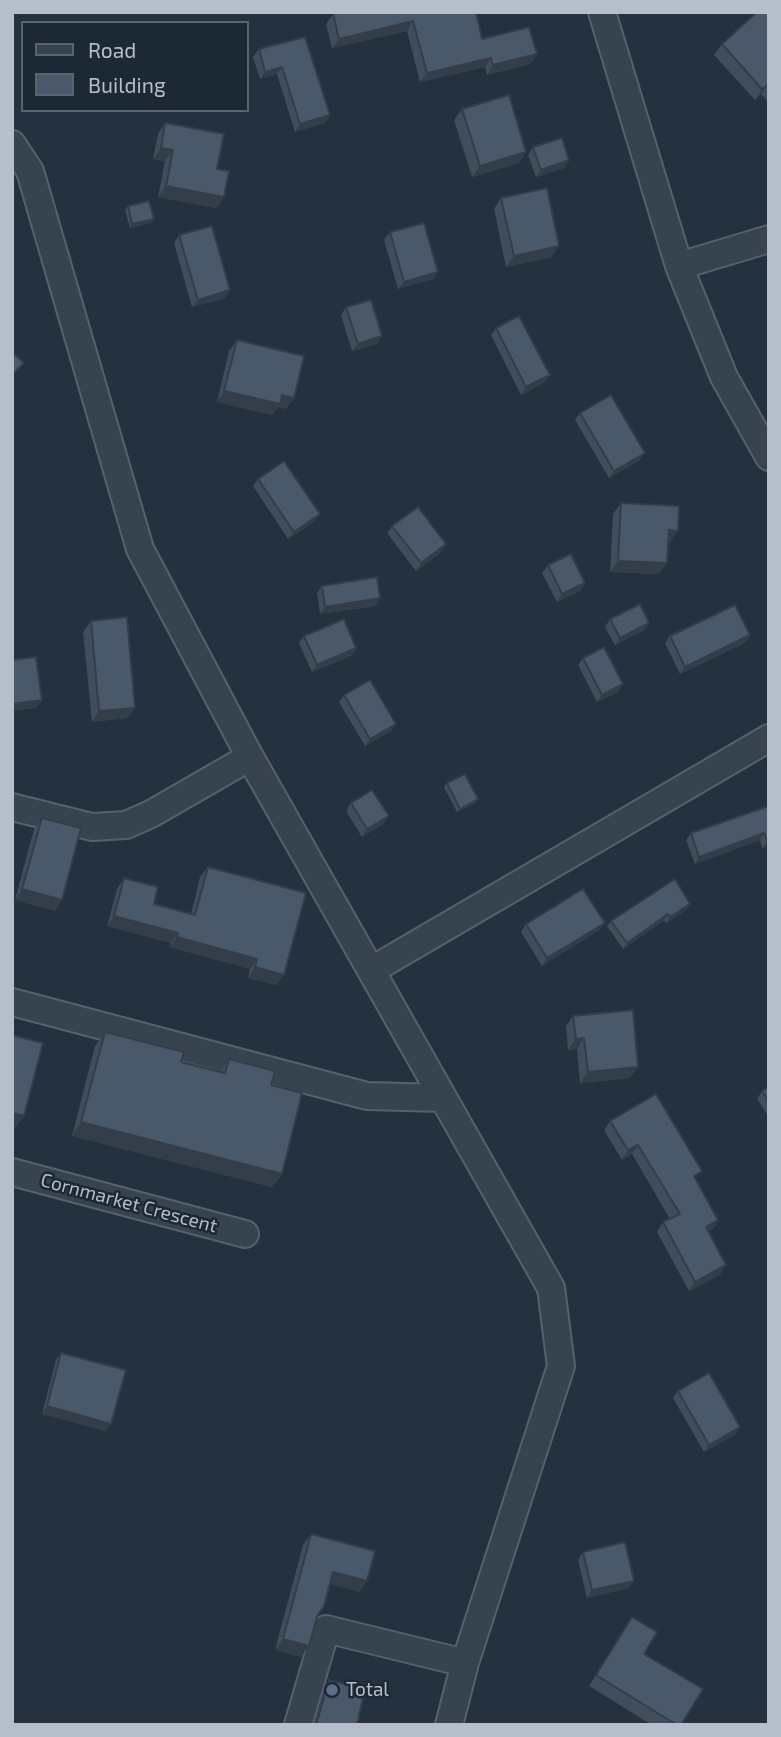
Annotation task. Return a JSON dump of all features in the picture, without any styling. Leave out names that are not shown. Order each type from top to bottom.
[{"type":"street","points":[[602,12],[678,266],[724,377],[769,457]]},
{"type":"street","points":[[12,144],[30,171],[140,549],[250,757],[551,1288],[561,1366],[465,1663],[449,1725]]},
{"type":"street","points":[[678,266],[769,239]]},
{"type":"street","points":[[372,970],[769,738]]},
{"type":"street","points":[[12,807],[92,827],[126,825],[151,814],[250,757]]},
{"type":"street","points":[[12,1002],[367,1096],[442,1098]]},
{"type":"street","name":"Cornmarket Crescent","points":[[12,1172],[245,1234]]},
{"type":"street","points":[[298,1725],[326,1629],[465,1663]]},
{"type":"building","points":[[476,12],[482,39],[529,27],[537,54],[493,65],[491,58],[427,73],[413,21],[339,39],[333,14]]},
{"type":"building","points":[[757,12],[769,12],[769,84],[762,89],[722,44]]},
{"type":"building","points":[[305,37],[330,115],[300,124],[282,67],[265,72],[259,49]]},
{"type":"building","points":[[509,95],[526,152],[480,166],[462,109]]},
{"type":"building","points":[[165,123],[224,134],[217,169],[229,171],[224,197],[166,186],[173,150],[161,148]]},
{"type":"building","points":[[562,138],[569,160],[541,170],[533,147]]},
{"type":"building","points":[[547,188],[559,246],[514,256],[501,198]]},
{"type":"building","points":[[149,201],[154,219],[132,224],[128,206]]},
{"type":"building","points":[[424,223],[438,272],[404,282],[390,232]]},
{"type":"building","points":[[212,226],[230,290],[198,300],[179,235]]},
{"type":"building","points":[[371,300],[382,336],[358,344],[346,307]]},
{"type":"building","points":[[519,316],[550,375],[526,387],[496,328]]},
{"type":"building","points":[[237,340],[304,356],[294,398],[282,395],[280,404],[224,391]]},
{"type":"building","points":[[12,352],[24,363],[12,375]]},
{"type":"building","points":[[611,395],[645,453],[614,471],[580,413]]},
{"type":"building","points":[[284,461],[320,514],[294,532],[258,479]]},
{"type":"building","points":[[621,503],[679,506],[678,531],[669,530],[667,563],[618,561]]},
{"type":"building","points":[[418,507],[446,544],[421,563],[392,526]]},
{"type":"building","points":[[571,554],[585,583],[562,594],[548,565]]},
{"type":"building","points":[[377,577],[380,598],[325,607],[322,586]]},
{"type":"building","points":[[640,604],[649,623],[620,638],[610,619]]},
{"type":"building","points":[[735,605],[750,635],[685,667],[670,636]]},
{"type":"building","points":[[127,617],[135,708],[99,711],[91,621]]},
{"type":"building","points":[[344,619],[356,648],[317,665],[304,636]]},
{"type":"building","points":[[604,647],[623,684],[602,695],[583,658]]},
{"type":"building","points":[[36,657],[42,700],[12,704],[12,660]]},
{"type":"building","points":[[370,680],[396,724],[370,739],[344,695]]},
{"type":"building","points":[[465,774],[478,799],[460,809],[447,783]]},
{"type":"building","points":[[372,790],[389,816],[367,829],[351,803]]},
{"type":"building","points":[[769,806],[769,841],[764,833],[699,857],[691,833]]},
{"type":"building","points":[[42,818],[81,828],[62,900],[22,889]]},
{"type":"building","points":[[208,867],[306,893],[284,975],[255,967],[257,959],[177,937],[178,933],[114,916],[124,878],[158,887],[154,904],[195,915]]},
{"type":"building","points":[[675,879],[690,904],[670,917],[668,914],[627,943],[611,921]]},
{"type":"building","points":[[583,889],[605,923],[547,958],[526,924]]},
{"type":"building","points":[[633,1010],[638,1067],[588,1072],[584,1038],[576,1039],[573,1016]]},
{"type":"building","points":[[105,1032],[184,1052],[181,1062],[225,1073],[229,1059],[275,1071],[271,1085],[302,1093],[282,1174],[81,1122]]},
{"type":"building","points":[[12,1035],[43,1043],[24,1116],[12,1113]]},
{"type":"building","points":[[769,1087],[769,1101],[762,1091]]},
{"type":"building","points":[[656,1094],[702,1171],[694,1176],[718,1220],[706,1227],[726,1265],[695,1282],[663,1222],[680,1214],[638,1145],[628,1150],[610,1121]]},
{"type":"building","points":[[61,1353],[126,1370],[111,1424],[47,1406]]},
{"type":"building","points":[[709,1373],[740,1427],[709,1445],[678,1391]]},
{"type":"building","points":[[311,1534],[375,1551],[367,1581],[333,1572],[309,1646],[283,1639]]},
{"type":"building","points":[[625,1542],[634,1581],[592,1590],[583,1552]]},
{"type":"building","points":[[632,1617],[657,1632],[644,1654],[703,1689],[681,1725],[596,1675]]},
{"type":"building","points":[[329,1680],[365,1689],[357,1725],[316,1725]]},
{"type":"place","name":"Total","points":[[332,1690]]}]
